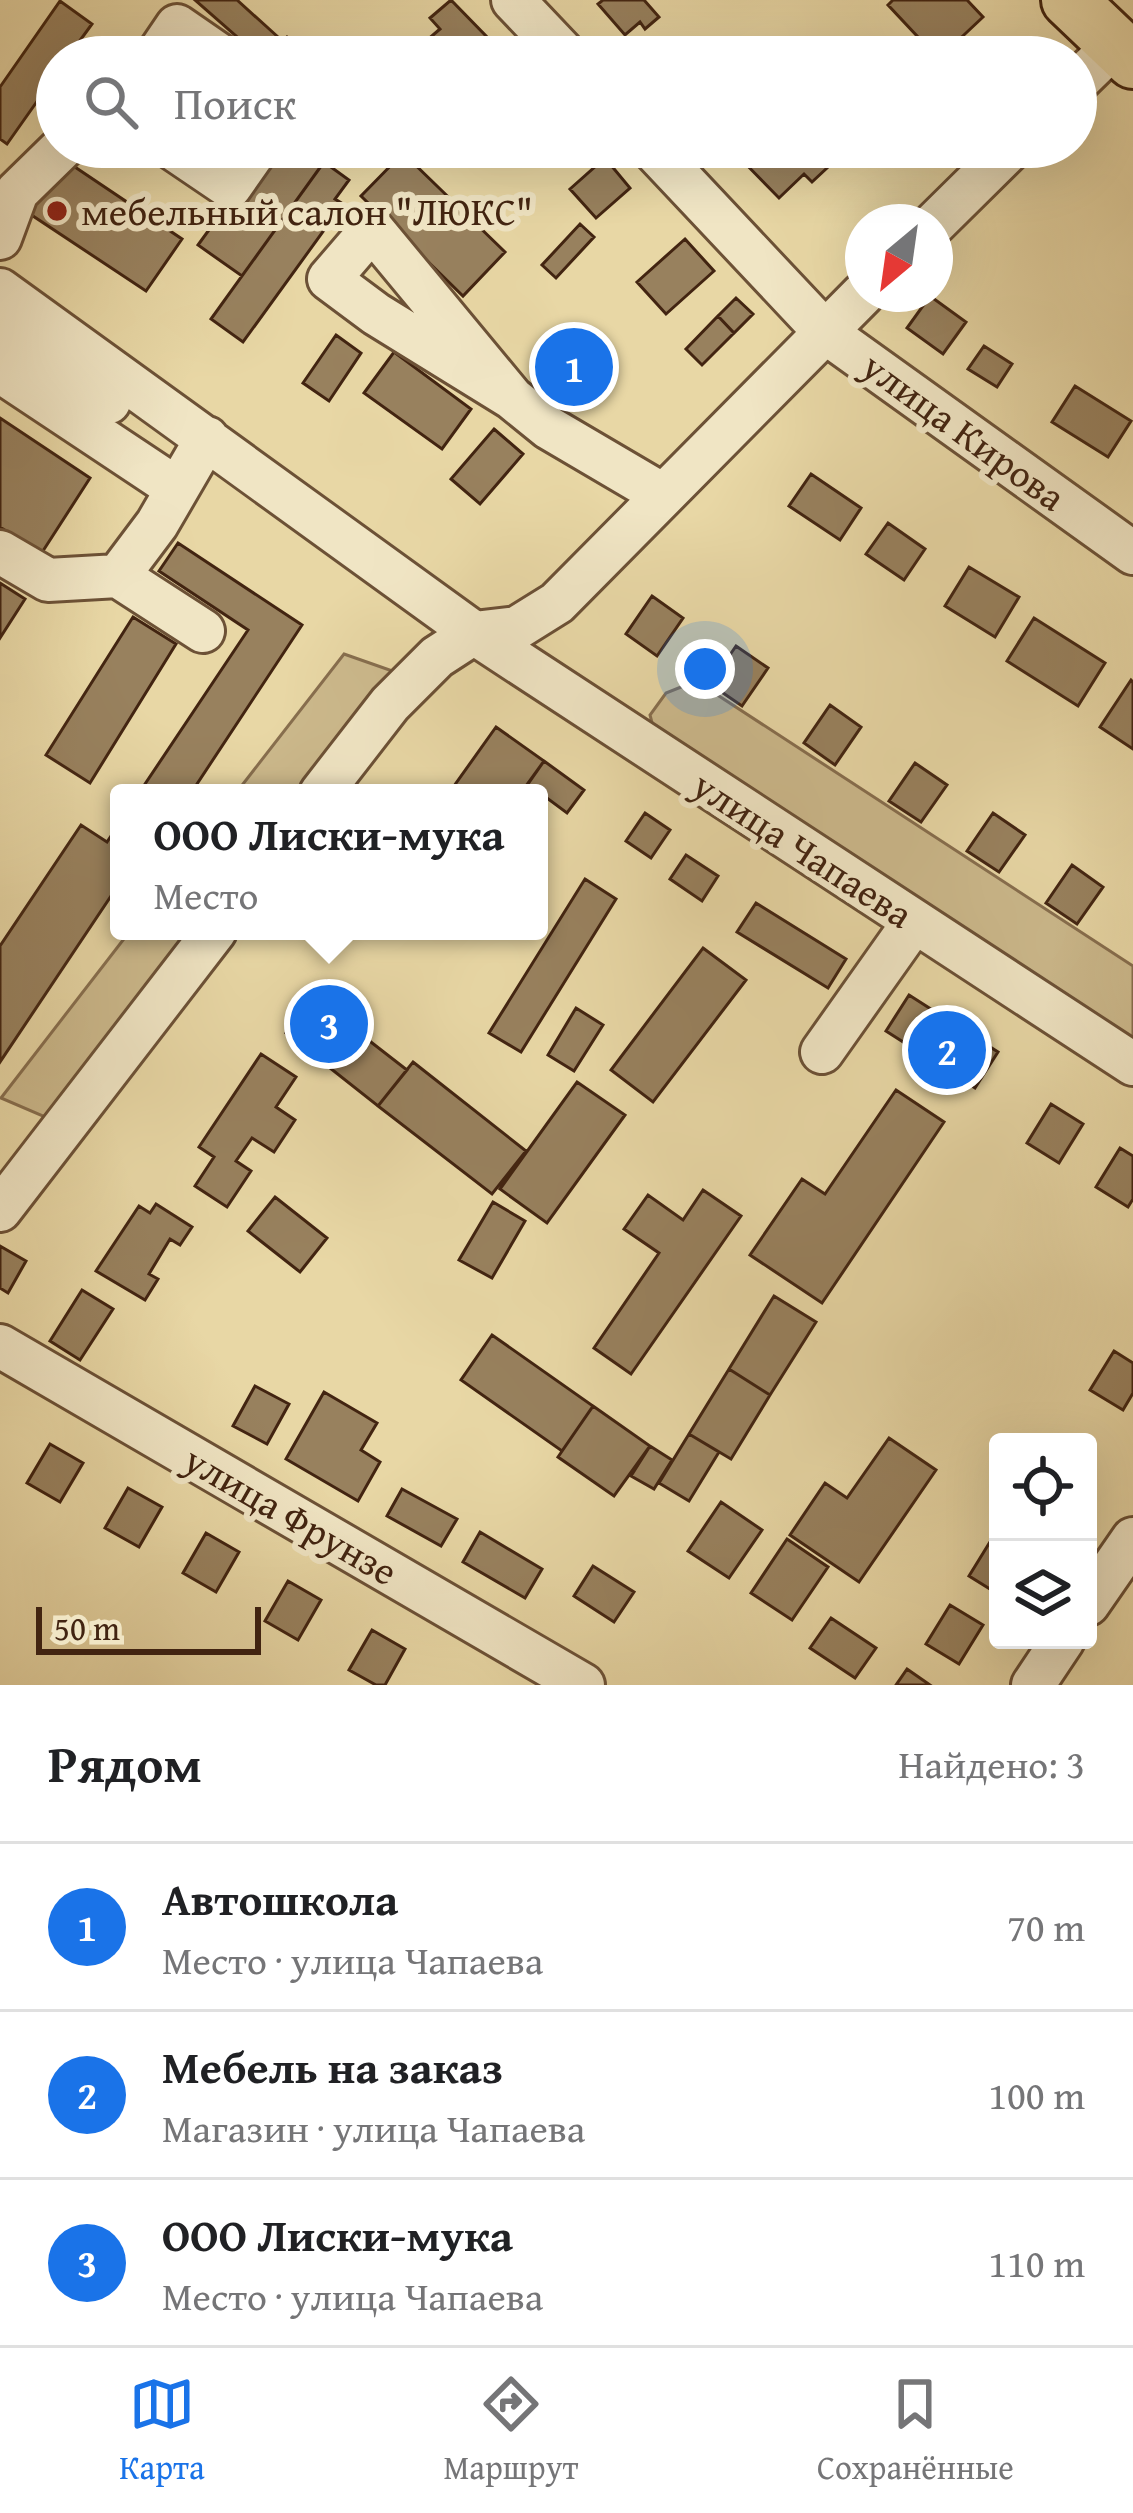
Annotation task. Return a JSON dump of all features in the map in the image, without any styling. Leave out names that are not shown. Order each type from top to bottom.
[{"type":"main road","points":[[1069,0],[1124,53]]},
{"type":"street","points":[[513,0],[547,36]]},
{"type":"street","points":[[1097,70],[1124,53]]},
{"type":"street","points":[[0,238],[17,191],[41,168]]},
{"type":"street","points":[[201,168],[230,188],[244,168]]},
{"type":"street","name":"улица Кирова","points":[[671,168],[825,332],[1133,553]]},
{"type":"street","points":[[953,205],[991,168]]},
{"type":"street","name":"улица Чапаева","points":[[0,290],[192,462],[474,633],[1133,1064]]},
{"type":"street","points":[[328,784],[390,704],[436,657],[474,633],[517,628],[556,603],[845,312]]},
{"type":"street","points":[[0,330],[192,462]]},
{"type":"street","points":[[0,371],[192,462]]},
{"type":"street","points":[[512,398],[549,428],[663,495]]},
{"type":"street","points":[[118,576],[157,524],[192,462]]},
{"type":"street","points":[[0,552],[48,580],[118,576],[203,631]]},
{"type":"street","points":[[822,1052],[914,922]]},
{"type":"street","points":[[0,1210],[208,940]]},
{"type":"street","name":"улица Фрунзе","points":[[0,1346],[583,1685]]},
{"type":"street","points":[[1097,1592],[1132,1544]]},
{"type":"street","points":[[1033,1685],[1057,1649]]},
{"type":"shaded area","points":[[344,654],[401,674],[315,784],[243,784]]},
{"type":"shaded area","points":[[696,681],[1133,966],[1133,1075],[665,772],[650,715],[666,693]]},
{"type":"shaded area","points":[[123,940],[193,940],[52,1120],[1,1098]]},
{"type":"building","points":[[195,0],[237,0],[277,36],[236,36]]},
{"type":"building","points":[[451,0],[486,36],[432,36],[440,29],[430,18]]},
{"type":"building","points":[[644,0],[659,17],[645,29],[640,22],[625,35],[598,4]]},
{"type":"building","points":[[893,0],[967,0],[983,17],[963,36],[917,36],[888,5]]},
{"type":"building","points":[[60,1],[92,24],[83,36],[36,36],[36,103],[7,144],[0,139],[0,87]]},
{"type":"building","points":[[57,168],[76,168],[182,239],[146,291],[27,212]]},
{"type":"building","points":[[254,168],[320,168],[242,276],[198,245]]},
{"type":"building","points":[[320,168],[332,168],[349,180],[335,199],[343,204],[243,342],[211,319]]},
{"type":"building","points":[[388,168],[418,168],[505,252],[463,296],[361,196]]},
{"type":"building","points":[[594,168],[613,168],[630,188],[596,218],[570,189]]},
{"type":"building","points":[[750,168],[827,168],[812,182],[804,174],[779,198]]},
{"type":"building","points":[[580,224],[594,237],[556,278],[542,265]]},
{"type":"building","points":[[685,239],[714,271],[666,314],[637,282]]},
{"type":"building","points":[[736,298],[753,314],[734,333],[718,316]]},
{"type":"building","points":[[918,312],[952,312],[966,322],[943,354],[907,328]]},
{"type":"building","points":[[718,316],[734,333],[702,365],[686,349]]},
{"type":"building","points":[[577,328],[613,366],[572,405],[536,367]]},
{"type":"building","points":[[336,335],[361,353],[329,401],[303,383]]},
{"type":"building","points":[[984,346],[1012,364],[997,387],[968,369]]},
{"type":"building","points":[[394,352],[471,409],[442,449],[364,393]]},
{"type":"building","points":[[1075,386],[1131,421],[1108,457],[1052,422]]},
{"type":"building","points":[[0,418],[90,478],[41,554],[0,527]]},
{"type":"building","points":[[494,429],[523,454],[480,504],[451,479]]},
{"type":"building","points":[[811,474],[861,508],[840,540],[789,506]]},
{"type":"building","points":[[888,523],[925,549],[904,580],[866,554]]},
{"type":"building","points":[[178,543],[302,625],[197,784],[145,784],[248,630],[159,571]]},
{"type":"building","points":[[969,567],[1019,597],[995,637],[945,606]]},
{"type":"building","points":[[0,583],[25,599],[0,638]]},
{"type":"building","points":[[652,596],[683,618],[657,656],[626,634]]},
{"type":"building","points":[[133,617],[176,644],[90,783],[46,755]]},
{"type":"building","points":[[1034,618],[1105,663],[1078,706],[1007,661]]},
{"type":"building","points":[[736,646],[768,668],[742,706],[710,684]]},
{"type":"building","points":[[1133,682],[1133,749],[1100,727]]},
{"type":"building","points":[[830,705],[861,727],[835,765],[804,743]]},
{"type":"building","points":[[496,727],[544,761],[527,784],[455,784]]},
{"type":"building","points":[[544,761],[584,790],[567,813],[548,799],[548,784],[528,784]]},
{"type":"building","points":[[915,763],[947,785],[921,822],[889,801]]},
{"type":"building","points":[[645,813],[670,830],[651,858],[626,841]]},
{"type":"building","points":[[993,813],[1025,835],[999,872],[967,851]]},
{"type":"building","points":[[81,825],[107,842],[110,838],[110,897],[0,1062],[0,946]]},
{"type":"building","points":[[686,855],[718,876],[702,901],[670,879]]},
{"type":"building","points":[[1072,865],[1103,887],[1077,924],[1046,903]]},
{"type":"building","points":[[585,879],[616,899],[521,1052],[489,1033]]},
{"type":"building","points":[[756,903],[846,959],[828,988],[737,932]]},
{"type":"building","points":[[703,948],[746,980],[653,1102],[611,1070]]},
{"type":"building","points":[[327,981],[371,1016],[330,1068],[286,1033]]},
{"type":"building","points":[[909,995],[998,1052],[975,1088],[886,1031]]},
{"type":"building","points":[[576,1008],[603,1025],[574,1071],[548,1055]]},
{"type":"building","points":[[358,1032],[407,1070],[378,1106],[330,1068]]},
{"type":"building","points":[[261,1054],[296,1077],[276,1107],[295,1120],[274,1152],[252,1138],[236,1161],[251,1171],[227,1207],[195,1186],[214,1157],[199,1147]]},
{"type":"building","points":[[413,1062],[526,1151],[492,1194],[378,1106]]},
{"type":"building","points":[[577,1082],[625,1115],[547,1223],[500,1189]]},
{"type":"building","points":[[896,1090],[944,1122],[822,1303],[750,1255],[802,1179],[825,1194]]},
{"type":"building","points":[[1051,1104],[1083,1124],[1059,1163],[1027,1143]]},
{"type":"building","points":[[1120,1148],[1133,1156],[1133,1199],[1128,1207],[1096,1187]]},
{"type":"building","points":[[703,1190],[741,1216],[631,1374],[594,1348],[659,1253],[624,1229],[648,1195],[683,1220]]},
{"type":"building","points":[[275,1197],[327,1238],[300,1272],[248,1231]]},
{"type":"building","points":[[493,1202],[525,1221],[492,1278],[459,1260]]},
{"type":"building","points":[[156,1204],[192,1227],[180,1245],[170,1239],[149,1274],[158,1279],[145,1300],[96,1271],[139,1206],[150,1213]]},
{"type":"building","points":[[0,1246],[26,1261],[8,1293],[0,1288]]},
{"type":"building","points":[[82,1290],[113,1309],[80,1360],[50,1341]]},
{"type":"building","points":[[774,1296],[816,1322],[770,1395],[729,1369]]},
{"type":"building","points":[[492,1335],[593,1406],[562,1451],[461,1380]]},
{"type":"building","points":[[1114,1351],[1133,1363],[1133,1393],[1123,1410],[1090,1390]]},
{"type":"building","points":[[729,1369],[770,1395],[731,1459],[689,1434]]},
{"type":"building","points":[[255,1386],[289,1404],[267,1444],[233,1426]]},
{"type":"building","points":[[324,1392],[377,1423],[361,1450],[380,1462],[358,1501],[286,1459]]},
{"type":"building","points":[[593,1406],[650,1446],[614,1496],[558,1457]]},
{"type":"building","points":[[689,1434],[719,1452],[689,1501],[659,1483]]},
{"type":"building","points":[[889,1438],[936,1470],[859,1582],[790,1535],[825,1483],[847,1498]]},
{"type":"building","points":[[50,1444],[83,1463],[60,1502],[27,1483]]},
{"type":"building","points":[[650,1446],[672,1460],[654,1489],[631,1476]]},
{"type":"building","points":[[128,1488],[162,1507],[139,1547],[105,1528]]},
{"type":"building","points":[[402,1489],[457,1519],[441,1546],[387,1516]]},
{"type":"building","points":[[721,1502],[762,1530],[729,1578],[688,1551]]},
{"type":"building","points":[[480,1532],[542,1569],[525,1598],[463,1562]]},
{"type":"building","points":[[206,1533],[239,1552],[216,1592],[183,1573]]},
{"type":"building","points":[[787,1539],[828,1567],[792,1620],[751,1593]]},
{"type":"building","points":[[989,1544],[989,1588],[969,1576]]},
{"type":"building","points":[[593,1566],[634,1592],[614,1622],[574,1596]]},
{"type":"building","points":[[288,1581],[321,1600],[298,1640],[265,1621]]},
{"type":"building","points":[[950,1605],[983,1625],[959,1664],[926,1644]]},
{"type":"building","points":[[831,1618],[876,1648],[855,1678],[810,1648]]},
{"type":"building","points":[[372,1630],[405,1649],[385,1685],[349,1670]]},
{"type":"building","points":[[907,1669],[930,1685],[896,1685]]},
{"type":"place","name":"мебельный салон \"ЛЮКС\"","points":[[57,211]]},
{"type":"place","name":"Автошкола","points":[[574,367]]},
{"type":"place","name":"ООО Лиски-мука","points":[[329,1024]]},
{"type":"place","name":"Мебель на заказ","points":[[947,1050]]}]
